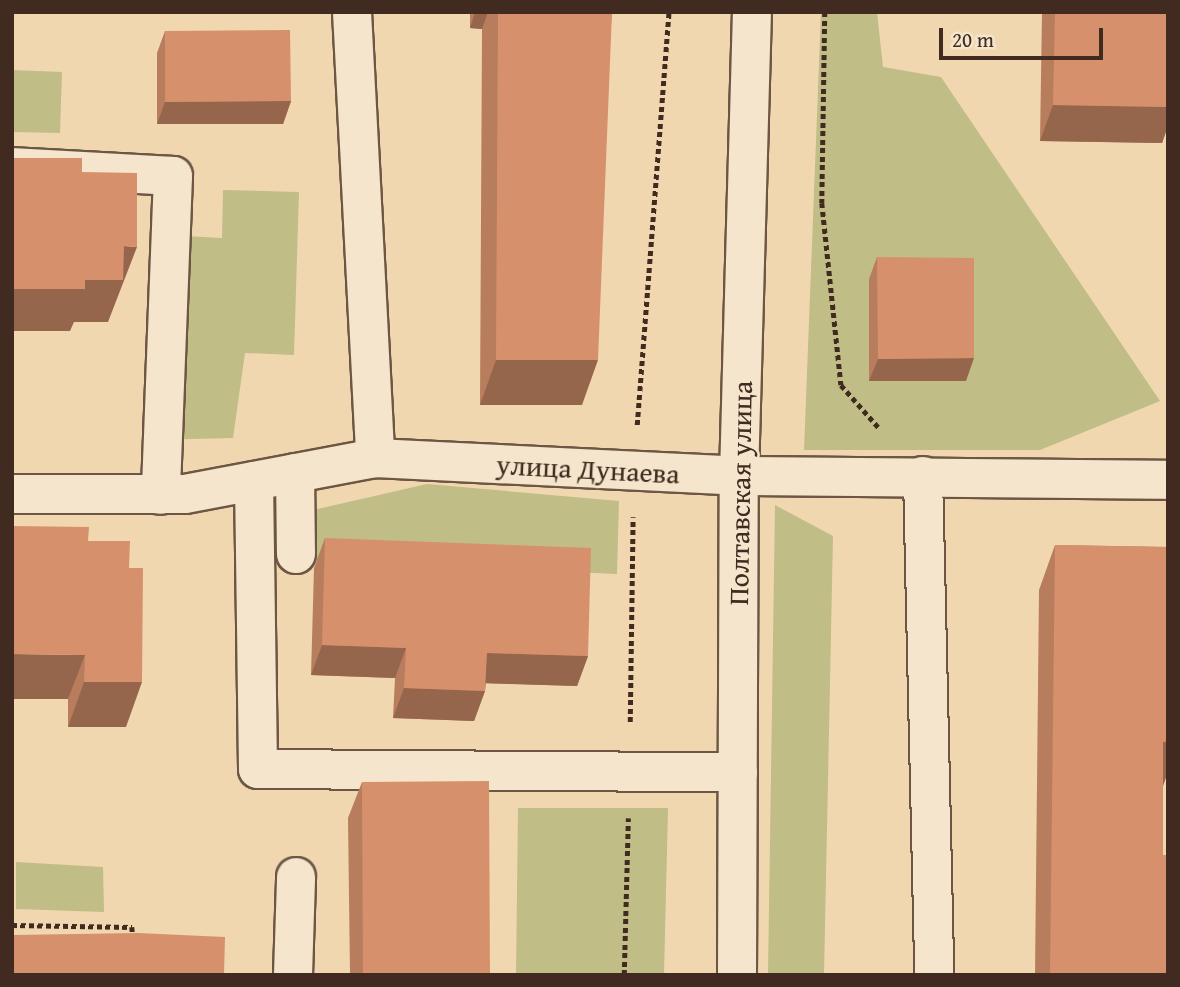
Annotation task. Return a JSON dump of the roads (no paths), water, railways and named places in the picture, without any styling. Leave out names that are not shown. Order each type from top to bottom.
[{"type":"street","points":[[352,12],[375,458]]},
{"type":"street","name":"Полтавская улица","points":[[737,975],[738,476],[752,12]]},
{"type":"street","points":[[12,167],[173,176],[161,495]]},
{"type":"street","name":"улица Дунаева","points":[[12,494],[161,495],[375,458],[738,476],[1168,480]]},
{"type":"street","points":[[295,473],[296,554]]},
{"type":"street","points":[[923,476],[934,975]]},
{"type":"street","points":[[254,481],[258,769],[737,772]]},
{"type":"street","points":[[293,975],[296,877]]}]
